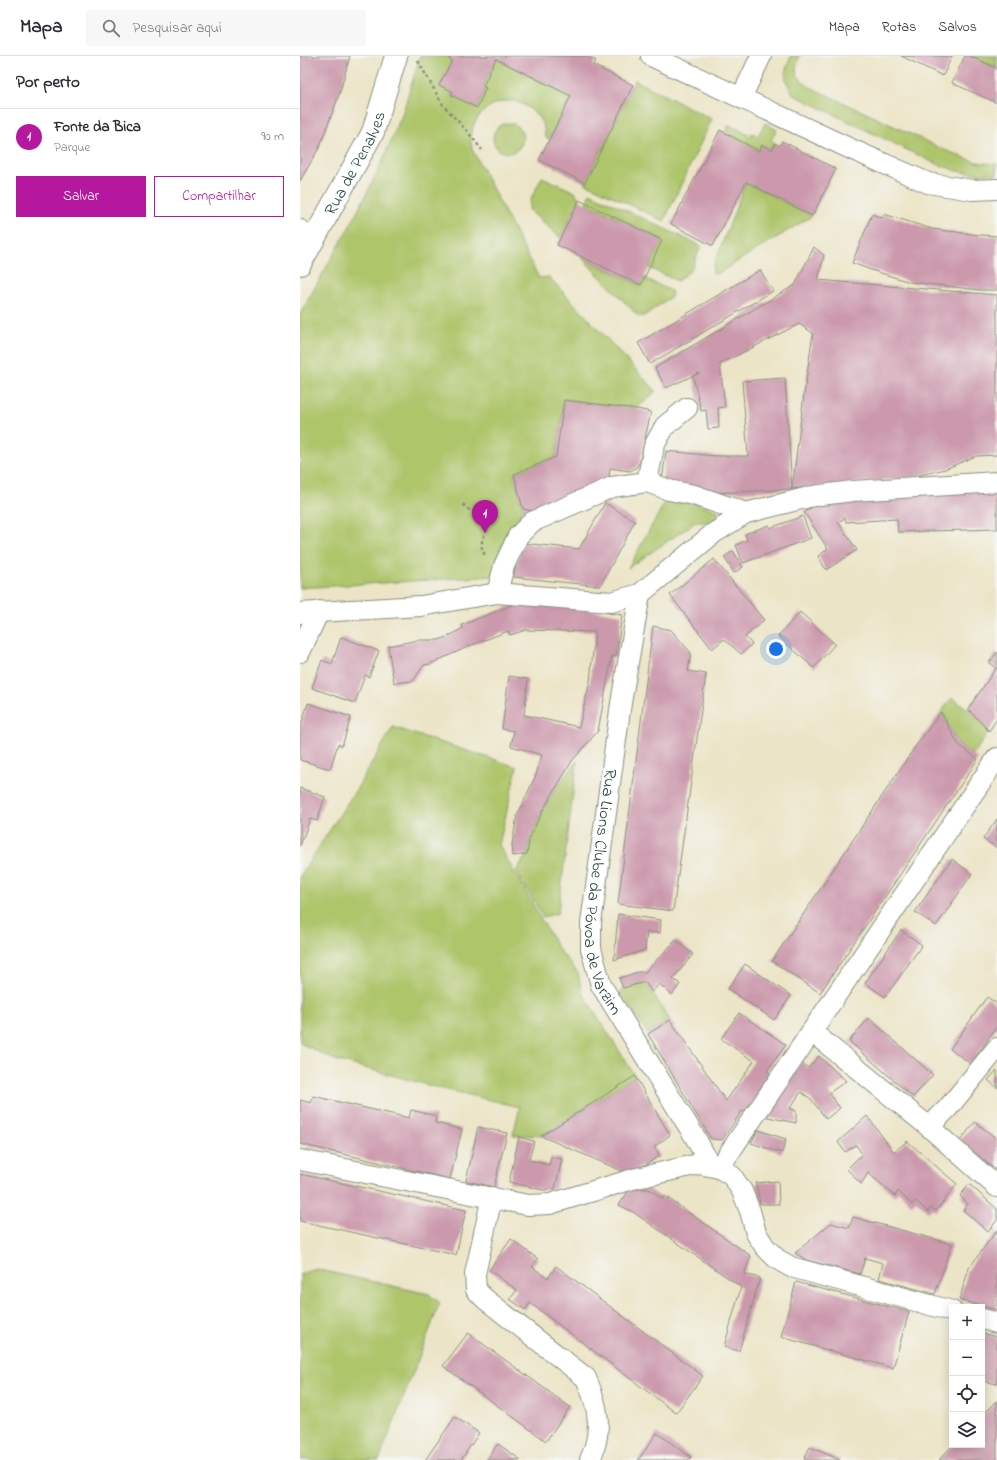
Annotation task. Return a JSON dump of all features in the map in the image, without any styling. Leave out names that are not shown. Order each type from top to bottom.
[{"type":"street","name":"Rua de Penalves","points":[[300,264],[307,234],[374,132],[396,56]]},
{"type":"street","points":[[651,56],[928,183],[972,190],[997,189]]},
{"type":"street","points":[[741,98],[761,56]]},
{"type":"street","points":[[647,482],[654,446],[665,426],[687,408]]},
{"type":"street","points":[[497,593],[504,566],[518,536],[532,522],[612,487],[647,482],[669,490],[694,495],[746,513]]},
{"type":"street","points":[[300,652],[310,612],[421,606],[497,593],[611,602],[640,594],[714,533],[746,513],[814,496],[853,491],[997,482]]},
{"type":"street","name":"Rua Lions Clube da Póvoa de Varzim","points":[[640,594],[621,703],[591,922],[591,949],[602,985],[714,1167]]},
{"type":"street","points":[[714,1167],[991,780],[997,758]]},
{"type":"street","points":[[812,1032],[929,1127],[997,1187]]},
{"type":"street","points":[[929,1127],[948,1108],[997,1048]]},
{"type":"street","points":[[300,1160],[528,1205],[550,1204],[640,1178],[699,1164],[714,1167],[732,1176],[742,1191],[750,1211],[756,1233],[765,1246],[782,1262],[791,1267],[949,1309]]},
{"type":"street","points":[[492,1197],[475,1274],[476,1290],[485,1299],[586,1378],[594,1396],[599,1422],[595,1448],[590,1460]]},
{"type":"street","points":[[985,1320],[997,1323]]},
{"type":"path","points":[[415,56],[443,105],[482,150]]},
{"type":"path","points":[[463,504],[469,511],[487,516],[490,520],[481,544],[482,551],[487,558],[504,566]]},
{"type":"green space","points":[[420,56],[450,56],[449,59],[452,61],[440,85],[453,92],[451,95],[477,108],[486,89],[483,86],[496,59],[571,96],[549,139],[545,137],[545,131],[541,121],[535,113],[522,104],[514,101],[505,101],[491,106],[484,110],[475,122],[472,129],[471,138],[472,149],[539,278],[549,277],[656,391],[637,409],[564,400],[556,457],[514,474],[523,509],[498,557],[496,576],[300,588],[300,314],[352,222],[378,171],[402,115]]},
{"type":"green space","points":[[791,56],[800,56],[796,69],[797,73],[808,86],[947,151],[976,162],[997,164],[997,174],[957,171],[932,162],[794,95],[785,76]]},
{"type":"green space","points":[[970,56],[997,56],[997,68]]},
{"type":"green space","points":[[634,80],[712,119],[664,221],[585,183],[633,85]]},
{"type":"green space","points":[[508,123],[519,127],[523,138],[519,149],[508,153],[497,149],[493,138],[497,127]]},
{"type":"green space","points":[[765,123],[777,130],[771,140],[775,143],[772,150],[762,145],[759,151],[725,133],[729,125],[751,136],[752,133],[758,136]]},
{"type":"green space","points":[[542,177],[575,192],[580,200],[561,238],[529,210],[530,201]]},
{"type":"green space","points":[[746,182],[812,216],[717,274],[713,273],[713,267]]},
{"type":"green space","points":[[590,193],[701,246],[691,270],[677,281],[649,268],[662,240],[586,203]]},
{"type":"green space","points":[[581,257],[640,285],[644,278],[671,291],[672,296],[644,316],[638,316]]},
{"type":"green space","points":[[669,495],[718,511],[719,515],[711,522],[696,522],[628,568]]},
{"type":"green space","points":[[952,698],[968,709],[989,731],[973,755],[958,744],[941,712]]},
{"type":"green space","points":[[393,727],[517,767],[499,845],[557,947],[578,973],[582,992],[635,1076],[541,1136],[513,1135],[520,1107],[439,1088],[335,1060],[300,1043],[300,876],[359,785]]},
{"type":"green space","points":[[577,761],[558,913],[543,917],[516,871],[527,854],[530,840],[543,810],[556,788]]},
{"type":"green space","points":[[645,982],[670,1020],[648,1034],[620,992],[623,988]]},
{"type":"green space","points":[[316,1269],[429,1294],[440,1303],[379,1460],[300,1460],[300,1274]]},
{"type":"building","points":[[300,56],[350,56],[339,95],[319,148],[300,181]]},
{"type":"building","points":[[450,56],[587,56],[596,61],[593,65],[633,85],[585,183],[539,160],[571,96],[496,59],[483,86],[486,88],[477,108],[451,95],[453,92],[439,85],[452,61],[449,59]]},
{"type":"building","points":[[901,56],[952,56],[943,76]]},
{"type":"building","points":[[965,56],[970,56],[997,68],[997,103],[952,83]]},
{"type":"building","points":[[720,130],[759,151],[762,145],[772,150],[775,143],[780,146],[782,141],[836,169],[812,216],[746,182],[713,246],[671,224]]},
{"type":"building","points":[[579,200],[662,240],[641,285],[557,245]]},
{"type":"building","points":[[872,214],[882,218],[884,214],[932,229],[997,236],[997,290],[980,290],[910,282],[852,263]]},
{"type":"building","points":[[814,247],[824,255],[818,280],[997,295],[997,455],[976,456],[945,469],[908,478],[792,489],[813,333],[799,324],[720,364],[725,407],[718,408],[719,428],[708,429],[706,410],[701,411],[693,376],[699,373],[666,388],[655,368],[795,285]]},
{"type":"building","points":[[760,270],[773,291],[650,364],[638,343]]},
{"type":"building","points":[[785,378],[792,489],[715,493],[662,481],[666,451],[716,456],[748,456],[742,381]]},
{"type":"building","points":[[564,400],[651,412],[640,461],[637,467],[630,471],[610,468],[608,484],[540,512],[523,509],[514,474],[556,457]]},
{"type":"building","points":[[997,490],[997,529],[898,532],[897,519],[846,522],[845,518],[838,522],[857,550],[826,570],[818,556],[828,549],[804,512],[824,500]]},
{"type":"building","points":[[605,503],[635,521],[600,586],[513,577],[522,543],[579,549]]},
{"type":"building","points":[[803,516],[811,538],[743,563],[736,545],[747,540],[745,534],[769,525],[770,528]]},
{"type":"building","points":[[733,551],[743,567],[734,573],[724,557]]},
{"type":"building","points":[[714,559],[764,620],[745,637],[752,644],[741,654],[724,639],[712,649],[670,595]]},
{"type":"building","points":[[517,603],[566,606],[622,615],[616,657],[612,656],[598,731],[572,761],[543,810],[530,837],[527,854],[513,856],[512,845],[517,816],[536,775],[542,755],[511,746],[514,731],[502,729],[509,676],[528,679],[524,715],[579,727],[590,681],[595,632],[526,630],[510,635],[508,631],[430,664],[424,665],[413,681],[394,683],[388,646],[419,640],[439,640],[463,628],[462,625]]},
{"type":"building","points":[[800,612],[835,644],[814,668],[778,636]]},
{"type":"building","points":[[653,626],[671,630],[691,653],[688,671],[706,674],[673,911],[618,904]]},
{"type":"building","points":[[341,637],[379,651],[369,677],[365,675],[355,703],[312,688],[322,660],[332,664]]},
{"type":"building","points":[[997,652],[997,719],[989,731],[968,709],[996,668],[989,663]]},
{"type":"building","points":[[308,703],[351,717],[342,746],[338,744],[330,769],[300,760],[300,729]]},
{"type":"building","points":[[941,712],[958,744],[978,759],[820,993],[772,961],[915,747]]},
{"type":"building","points":[[300,788],[325,797],[317,821],[310,819],[300,846]]},
{"type":"building","points":[[997,819],[997,848],[983,839]]},
{"type":"building","points":[[952,859],[972,874],[936,926],[915,912]]},
{"type":"building","points":[[618,914],[661,920],[660,933],[647,932],[645,950],[614,960]]},
{"type":"building","points":[[901,930],[922,945],[885,997],[865,983]]},
{"type":"building","points":[[676,940],[693,954],[673,979],[680,984],[672,995],[659,984],[652,992],[645,982],[623,988],[619,978],[638,972],[645,972]]},
{"type":"building","points":[[745,964],[791,996],[774,1020],[728,989]]},
{"type":"building","points":[[987,997],[997,1004],[997,1026],[971,1064],[950,1049]]},
{"type":"building","points":[[739,1013],[786,1045],[767,1071],[773,1075],[746,1114],[742,1111],[722,1140],[711,1139],[648,1034],[670,1020],[726,1101],[754,1061],[721,1039]]},
{"type":"building","points":[[869,1018],[933,1075],[913,1097],[849,1041]]},
{"type":"building","points":[[819,1056],[846,1081],[829,1093],[840,1108],[826,1119],[811,1099],[801,1092],[790,1108],[796,1111],[796,1123],[768,1117],[767,1111],[801,1062],[808,1068]]},
{"type":"building","points":[[997,1070],[997,1088],[988,1080]]},
{"type":"building","points":[[635,1076],[670,1135],[654,1147],[660,1156],[629,1174],[541,1136]]},
{"type":"building","points":[[313,1096],[409,1118],[411,1110],[436,1116],[435,1123],[462,1129],[450,1179],[300,1144],[300,1100],[311,1103]]},
{"type":"building","points":[[867,1116],[894,1152],[907,1141],[957,1184],[936,1211],[931,1208],[928,1212],[916,1201],[912,1205],[898,1191],[895,1196],[868,1173],[861,1184],[847,1169],[862,1154],[856,1145],[845,1152],[838,1142]]},
{"type":"building","points":[[975,1122],[997,1139],[997,1171],[960,1141]]},
{"type":"building","points":[[478,1127],[507,1133],[494,1187],[466,1181]]},
{"type":"building","points":[[758,1130],[786,1139],[782,1153],[751,1143]]},
{"type":"building","points":[[519,1137],[534,1141],[529,1160],[549,1165],[551,1157],[562,1159],[555,1189],[543,1190],[509,1182]]},
{"type":"building","points":[[300,1174],[466,1210],[456,1255],[300,1221]]},
{"type":"building","points":[[778,1181],[779,1204],[760,1204],[756,1183]]},
{"type":"building","points":[[969,1184],[997,1209],[997,1220],[988,1232],[963,1210],[968,1204],[960,1196]]},
{"type":"building","points":[[630,1189],[649,1189],[663,1199],[665,1196],[751,1256],[744,1274],[760,1278],[739,1351],[724,1347],[741,1287],[633,1212],[619,1205]]},
{"type":"building","points":[[853,1217],[952,1244],[935,1294],[879,1279],[883,1263],[865,1258],[860,1274],[806,1260],[795,1253],[831,1223],[849,1228]]},
{"type":"building","points":[[997,1230],[997,1310],[985,1307],[985,1304],[974,1304],[959,1300],[969,1268]]},
{"type":"building","points":[[511,1239],[538,1259],[532,1267],[548,1278],[556,1266],[703,1376],[676,1413],[530,1303],[525,1310],[510,1299],[517,1290],[489,1270]]},
{"type":"building","points":[[796,1282],[909,1312],[893,1368],[781,1337]]},
{"type":"building","points":[[468,1333],[570,1407],[546,1441],[443,1366]]},
{"type":"building","points":[[985,1334],[997,1337],[997,1384],[985,1382]]},
{"type":"building","points":[[997,1401],[997,1460],[939,1460],[950,1448],[985,1448],[985,1413]]},
{"type":"building","points":[[455,1417],[479,1433],[461,1460],[425,1460]]},
{"type":"building","points":[[657,1433],[691,1457],[688,1460],[638,1460]]},
{"type":"building","points":[[498,1444],[521,1460],[486,1460]]},
{"type":"building","points":[[810,1447],[840,1460],[804,1459]]},
{"type":"place","name":"Fonte da Bica","points":[[485,533]]}]
